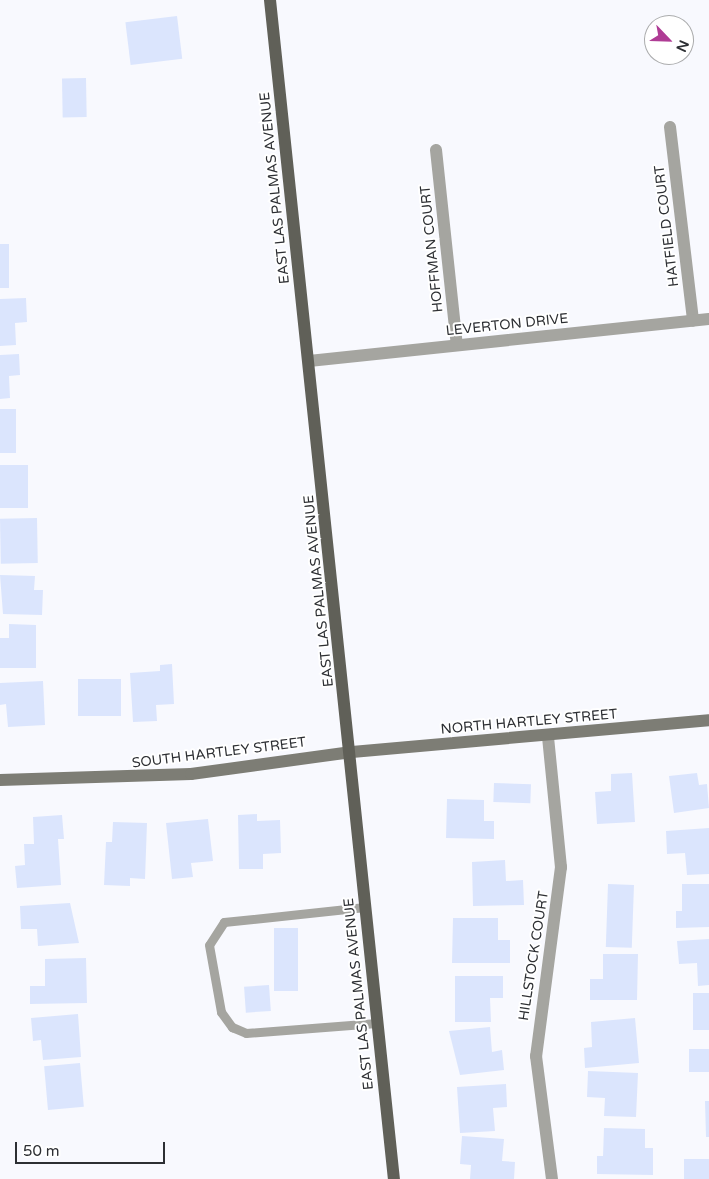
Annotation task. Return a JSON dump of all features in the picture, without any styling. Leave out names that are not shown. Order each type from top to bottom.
[{"type":"main road","name":"EAST LAS PALMAS AVENUE","points":[[270,0],[352,752],[365,907],[394,1179]]},
{"type":"street","name":"HATFIELD COURT","points":[[670,127],[693,321]]},
{"type":"street","name":"HOFFMAN COURT","points":[[436,150],[458,345]]},
{"type":"street","name":"LEVERTON DRIVE","points":[[309,361],[709,319]]},
{"type":"street","name":"NORTH HARTLEY STREET","points":[[352,752],[548,737],[709,720]]},
{"type":"street","name":"HILLSTOCK COURT","points":[[548,737],[561,867],[536,1056],[552,1179]]},
{"type":"street","name":"SOUTH HARTLEY STREET","points":[[0,780],[191,774],[352,752]]},
{"type":"lane","points":[[365,907],[224,922],[209,945],[221,1012],[232,1027],[246,1033],[378,1023]]},
{"type":"building","points":[[177,16],[182,59],[131,65],[125,22]]},
{"type":"building","points":[[62,78],[86,78],[87,117],[63,117]]},
{"type":"building","points":[[0,244],[9,244],[9,288],[0,288]]},
{"type":"building","points":[[26,298],[27,322],[15,323],[16,345],[0,346],[0,299]]},
{"type":"building","points":[[19,354],[20,375],[9,376],[10,398],[0,399],[0,355]]},
{"type":"building","points":[[0,409],[16,409],[16,453],[0,453]]},
{"type":"building","points":[[0,465],[28,465],[28,508],[0,508]]},
{"type":"building","points":[[37,518],[38,563],[1,564],[0,519]]},
{"type":"building","points":[[0,575],[35,576],[34,590],[43,590],[42,615],[3,614]]},
{"type":"building","points":[[9,624],[36,625],[36,668],[0,668],[0,638],[9,638]]},
{"type":"building","points":[[172,664],[174,704],[156,705],[157,721],[133,722],[130,673],[160,671],[160,665]]},
{"type":"building","points":[[78,679],[121,679],[121,716],[78,716]]},
{"type":"building","points":[[43,681],[45,725],[8,727],[6,704],[0,705],[0,683]]},
{"type":"building","points":[[632,773],[635,822],[597,824],[595,792],[611,791],[611,774]]},
{"type":"building","points":[[697,773],[699,785],[707,784],[709,808],[674,813],[669,776]]},
{"type":"building","points":[[494,783],[531,784],[530,803],[493,802]]},
{"type":"building","points":[[447,799],[484,800],[484,821],[494,821],[494,839],[446,838]]},
{"type":"building","points":[[257,814],[257,821],[280,820],[281,853],[263,854],[263,869],[239,869],[238,815]]},
{"type":"building","points":[[62,815],[64,839],[58,839],[61,885],[17,888],[15,866],[25,865],[24,844],[34,844],[33,817]]},
{"type":"building","points":[[208,819],[213,861],[191,863],[193,877],[172,879],[166,823]]},
{"type":"building","points":[[113,822],[147,823],[145,879],[130,878],[130,886],[104,885],[106,842],[112,842]]},
{"type":"building","points":[[709,828],[709,874],[687,875],[685,853],[667,854],[666,831]]},
{"type":"building","points":[[505,860],[506,881],[523,880],[524,905],[473,906],[472,862]]},
{"type":"building","points":[[608,884],[634,885],[632,948],[606,947]]},
{"type":"building","points":[[682,884],[709,884],[709,927],[676,928],[676,911],[682,911]]},
{"type":"building","points":[[70,903],[79,943],[38,946],[37,929],[21,929],[20,906]]},
{"type":"building","points":[[453,918],[498,918],[498,940],[510,940],[510,963],[452,963]]},
{"type":"building","points":[[274,928],[298,928],[298,991],[274,991]]},
{"type":"building","points":[[709,939],[709,985],[698,986],[697,963],[679,964],[677,941]]},
{"type":"building","points":[[603,954],[638,954],[637,1000],[590,1000],[590,979],[603,979]]},
{"type":"building","points":[[86,958],[87,1003],[30,1004],[30,986],[45,986],[45,959]]},
{"type":"building","points":[[455,976],[503,976],[503,998],[490,998],[491,1022],[455,1022]]},
{"type":"building","points":[[269,985],[271,1011],[246,1013],[244,987]]},
{"type":"building","points":[[693,993],[709,993],[709,1030],[693,1030]]},
{"type":"building","points":[[78,1014],[81,1057],[43,1060],[41,1040],[33,1041],[31,1018]]},
{"type":"building","points":[[635,1018],[639,1063],[585,1068],[584,1048],[592,1047],[591,1022]]},
{"type":"building","points":[[490,1027],[492,1052],[502,1050],[504,1070],[460,1075],[449,1031]]},
{"type":"building","points":[[689,1049],[709,1049],[709,1072],[689,1072]]},
{"type":"building","points":[[80,1063],[84,1107],[48,1110],[44,1066]]},
{"type":"building","points":[[588,1071],[638,1073],[636,1117],[604,1116],[605,1098],[587,1097]]},
{"type":"building","points":[[506,1084],[507,1107],[493,1108],[495,1131],[460,1133],[457,1087]]},
{"type":"building","points":[[705,1101],[709,1101],[709,1137],[706,1137]]},
{"type":"building","points":[[604,1128],[645,1129],[645,1148],[653,1148],[653,1175],[597,1174],[597,1156],[603,1156]]},
{"type":"building","points":[[462,1136],[504,1139],[502,1161],[515,1162],[514,1179],[470,1179],[471,1165],[460,1164]]},
{"type":"building","points":[[684,1159],[709,1159],[709,1179],[684,1179]]}]
